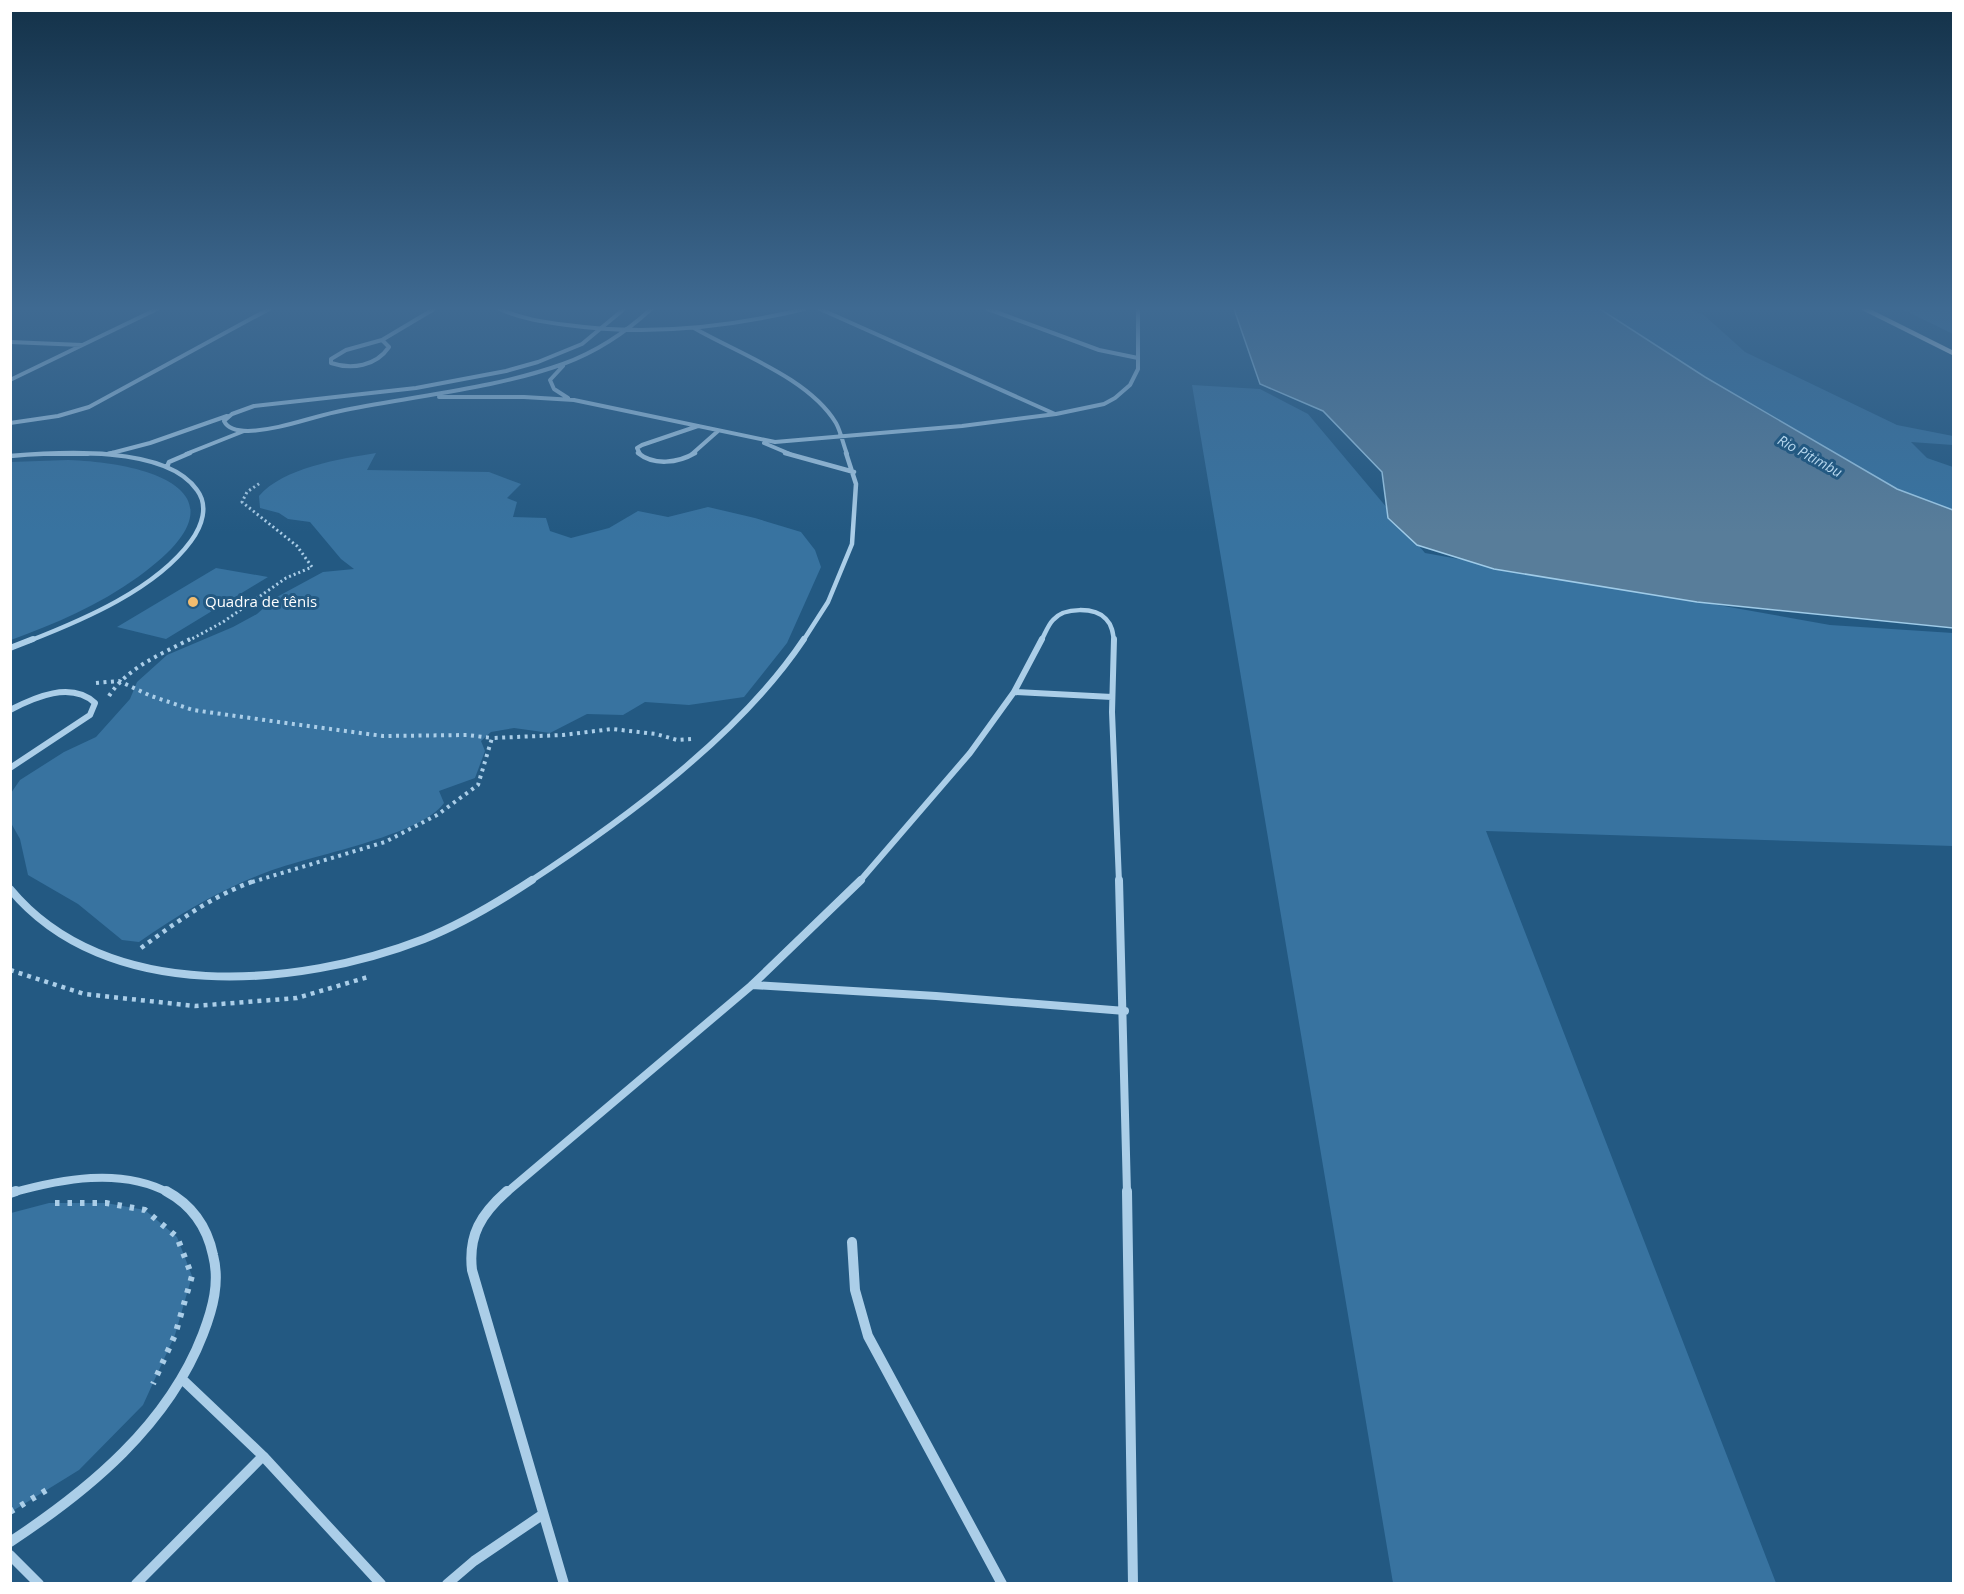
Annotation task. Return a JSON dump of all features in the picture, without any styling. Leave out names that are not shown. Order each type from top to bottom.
[{"type":"street","points":[[10,423],[58,416],[89,407],[132,383]]},
{"type":"street","points":[[104,455],[150,443],[266,404],[440,383]]},
{"type":"street","points":[[166,467],[170,461],[245,431],[346,409],[417,398],[487,383]]},
{"type":"street","points":[[552,383],[559,393],[574,400]]},
{"type":"street","points":[[10,889],[46,924],[73,942],[106,957],[150,968],[206,975],[263,975],[318,970],[371,957],[422,940],[464,922],[513,893],[603,830],[672,777],[718,737],[774,680],[798,650],[820,615],[851,546],[857,502],[854,472],[835,422],[825,409],[792,383]]},
{"type":"street","points":[[987,383],[1056,414]]},
{"type":"street","points":[[417,398],[524,397],[574,400],[776,442],[1056,414],[1104,404],[1132,383]]},
{"type":"street","points":[[232,414],[224,420],[225,424],[228,427],[245,431]]},
{"type":"street","points":[[699,426],[642,445],[637,448],[637,452],[652,460],[683,458],[694,453],[707,438],[719,431]]},
{"type":"street","points":[[758,440],[779,451],[854,472]]},
{"type":"street","points":[[10,456],[66,453],[138,459],[166,467],[186,477],[199,490],[205,506],[202,523],[190,543],[169,564],[138,587],[88,615],[10,648]]},
{"type":"street","points":[[564,1584],[472,1270],[469,1250],[473,1231],[503,1194],[752,985],[872,868],[970,753],[1014,692],[1053,620],[1061,612],[1079,610],[1098,614],[1107,619],[1112,626],[1112,697],[1125,1011],[1133,1584]]},
{"type":"street","points":[[1014,692],[1112,697]]},
{"type":"street","points":[[10,710],[31,699],[67,693],[84,694],[95,703],[90,715],[10,768]]},
{"type":"street","points":[[752,985],[936,996],[1125,1011]]},
{"type":"street","points":[[10,1193],[37,1184],[94,1176],[144,1181],[182,1199],[207,1228],[217,1270],[209,1321],[182,1379],[150,1424],[108,1469],[59,1510],[10,1542]]},
{"type":"street","points":[[852,1242],[852,1274],[856,1303],[868,1336],[1002,1584]]},
{"type":"street","points":[[182,1379],[263,1456],[381,1584]]},
{"type":"street","points":[[136,1584],[263,1456]]},
{"type":"street","points":[[447,1584],[474,1561],[542,1515]]},
{"type":"street","points":[[10,1555],[39,1584]]},
{"type":"path","points":[[260,483],[247,492],[242,502],[297,546],[312,567],[286,578],[223,622],[158,655],[119,681],[151,696],[193,710],[383,736],[467,735],[492,738],[563,735],[612,729],[648,732],[677,740],[718,737]]},
{"type":"path","points":[[134,953],[194,909],[230,889],[302,865],[385,842],[436,814],[478,785],[492,738]]},
{"type":"path","points":[[10,970],[84,994],[195,1006],[297,998],[374,975]]},
{"type":"path","points":[[49,1203],[106,1203],[145,1210],[177,1237],[192,1276],[176,1335],[148,1395]]},
{"type":"path","points":[[10,1512],[59,1482]]},
{"type":"shaded area","points":[[1716,383],[1810,383],[1897,425],[1953,436],[1953,445],[1911,442],[1927,458],[1953,467],[1953,510],[1897,489]]},
{"type":"shaded area","points":[[1192,385],[1260,389],[1308,414],[1425,553],[1830,625],[1953,633],[1953,846],[1486,831],[1776,1583],[1393,1583]]},
{"type":"shaded area","points":[[376,453],[367,470],[489,472],[521,484],[507,498],[517,502],[513,517],[546,518],[550,531],[571,538],[609,528],[638,511],[668,517],[708,507],[801,532],[815,550],[821,567],[787,643],[744,697],[689,705],[645,702],[623,715],[587,714],[550,733],[514,728],[491,732],[481,741],[485,751],[475,778],[439,791],[444,803],[431,815],[389,835],[267,872],[201,903],[139,942],[122,940],[78,904],[28,875],[20,839],[11,823],[11,793],[20,780],[64,752],[96,737],[130,699],[137,682],[167,655],[233,627],[257,614],[275,598],[323,572],[354,569],[341,559],[310,522],[288,519],[279,513],[260,508],[259,496],[282,478],[313,466]]},
{"type":"shaded area","points":[[68,460],[132,468],[159,477],[179,489],[190,505],[188,525],[172,549],[123,587],[76,613],[11,640],[11,462]]},
{"type":"shaded area","name":"Quadra de tênis","points":[[216,568],[268,577],[166,639],[117,627]]},
{"type":"shaded area","points":[[49,1203],[106,1203],[145,1210],[177,1237],[192,1276],[175,1335],[143,1405],[79,1470],[11,1512],[11,1213]]},
{"type":"water","name":"Rio Pitimbu","points":[[1716,383],[1897,489],[1953,510],[1953,628],[1697,602],[1494,569],[1417,545],[1388,518],[1382,472],[1323,411],[1260,384]]},
{"type":"place","name":"Quadra de tênis","points":[[193,602]]}]
